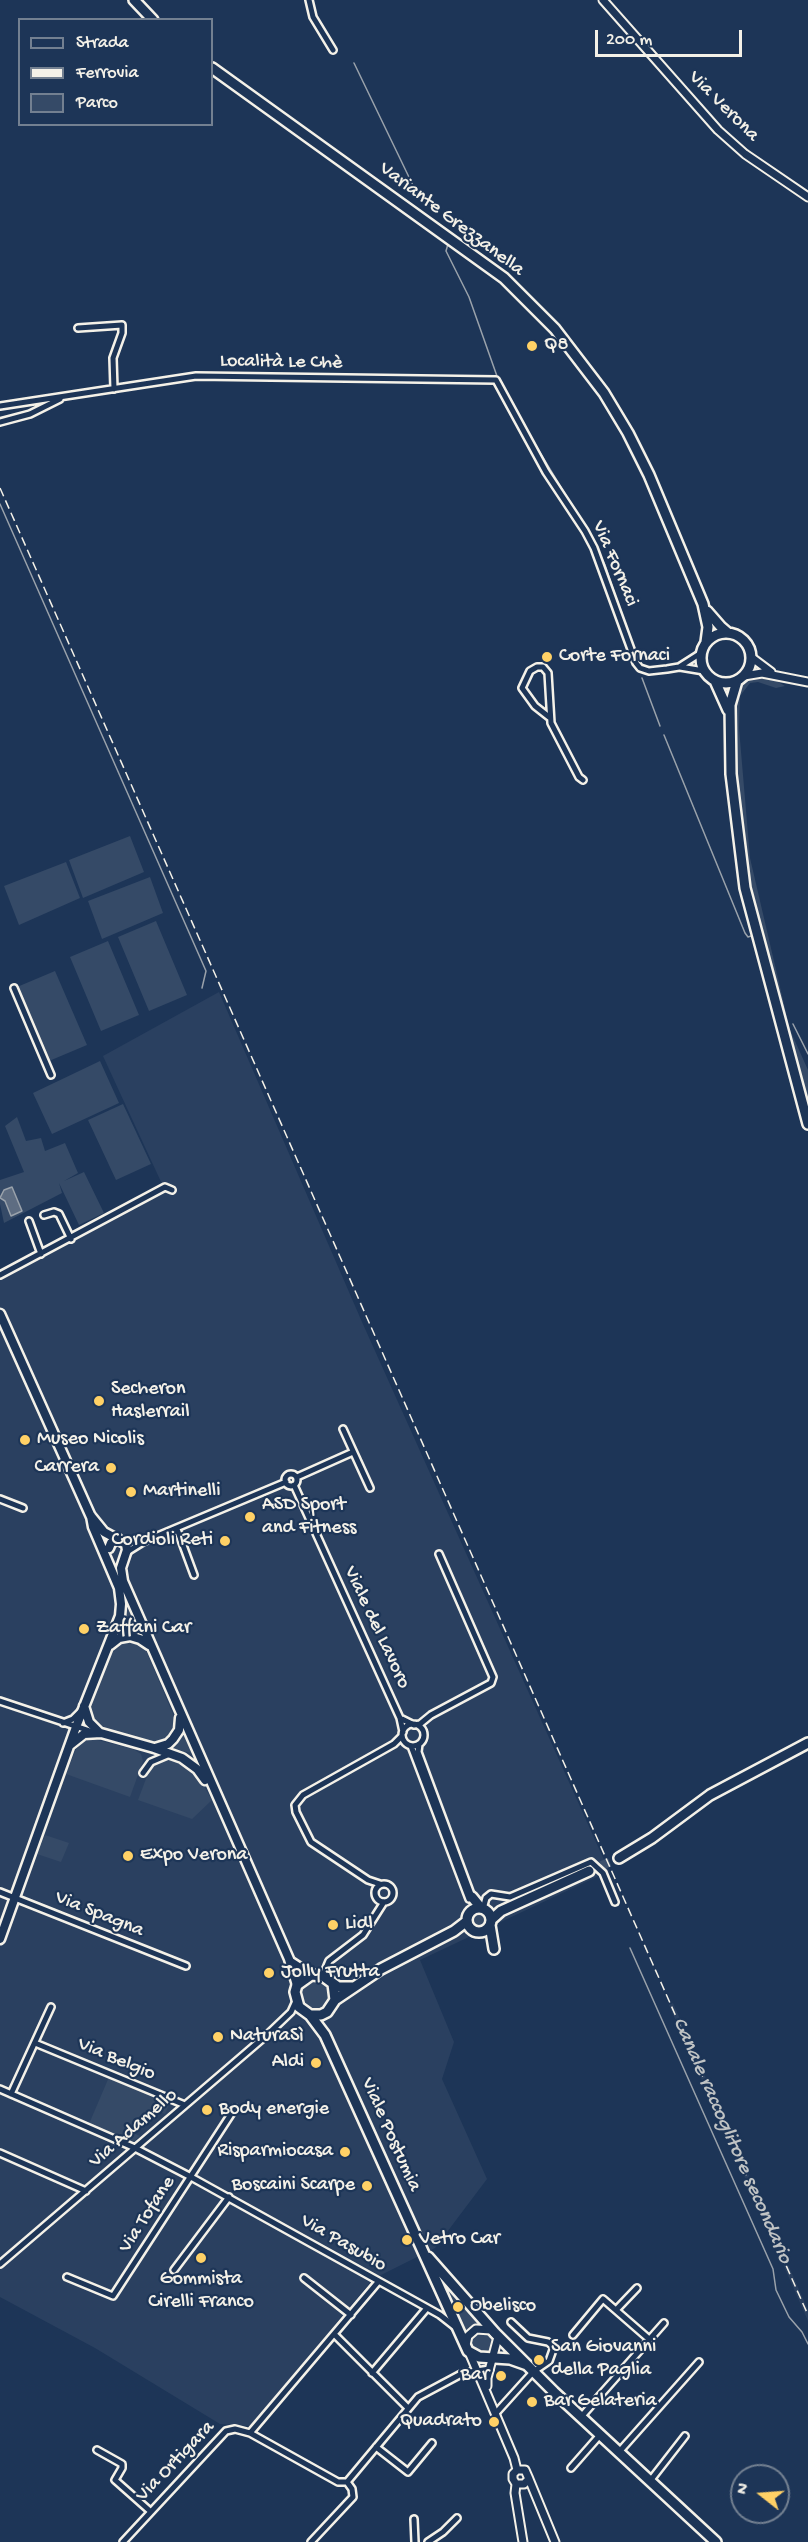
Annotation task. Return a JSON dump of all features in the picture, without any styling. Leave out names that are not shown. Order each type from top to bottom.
[{"type":"main road","points":[[134,0],[151,18]]},
{"type":"main road","name":"Variante Grezzanella","points":[[213,69],[504,278],[555,329],[604,393],[649,475],[703,604],[708,627],[706,642],[701,653]]},
{"type":"main road","name":"Variante Grezzanella","points":[[703,604],[715,621],[728,633],[737,635],[746,642],[751,657]]},
{"type":"main road","points":[[706,642],[714,635],[728,633]]},
{"type":"main road","points":[[701,653],[704,671],[715,681],[726,703],[729,718]]},
{"type":"main road","points":[[751,657],[750,665],[741,678],[730,705],[731,774],[745,888],[808,1125]]},
{"type":"main road","points":[[715,681],[728,684],[741,678]]},
{"type":"main road","points":[[0,1314],[91,1516],[110,1552],[119,1558],[125,1554]]},
{"type":"main road","points":[[91,1516],[104,1532],[121,1541],[125,1554],[121,1568],[123,1581],[289,1959],[297,1985],[298,2007],[309,2014],[327,2012],[335,2000],[407,1955],[487,1915],[501,1911],[589,1871]]},
{"type":"main road","points":[[91,1516],[93,1527],[113,1571]]},
{"type":"main road","points":[[0,1939],[84,1706],[116,1629],[121,1604],[110,1552],[111,1543],[121,1541]]},
{"type":"main road","points":[[109,1646],[116,1639],[130,1636],[152,1647]]},
{"type":"main road","points":[[84,1706],[89,1722],[97,1733]]},
{"type":"main road","points":[[154,1748],[173,1739],[179,1730],[180,1715]]},
{"type":"main road","points":[[70,1745],[84,1734],[97,1733],[173,1754],[197,1769],[218,1800]]},
{"type":"main road","points":[[619,1858],[644,1844],[710,1795],[808,1743]]},
{"type":"main road","points":[[471,1898],[487,1915],[494,1948],[472,1923],[471,1898]]},
{"type":"main road","points":[[472,1923],[488,1929],[487,1915]]},
{"type":"main road","points":[[289,1959],[298,1968],[311,1975],[329,1980],[343,1988],[354,1987]]},
{"type":"main road","points":[[297,1985],[311,1975]]},
{"type":"main road","points":[[329,1980],[335,2000]]},
{"type":"main road","name":"Viale Postumia","points":[[325,2035],[324,2022],[327,2012]]},
{"type":"main road","name":"Viale Postumia","points":[[309,2014],[325,2035],[442,2295],[446,2314],[458,2329],[467,2348]]},
{"type":"main road","points":[[421,2249],[495,2333],[530,2368],[716,2542]]},
{"type":"main road","points":[[442,2295],[441,2283],[445,2281],[451,2283]]},
{"type":"main road","points":[[467,2348],[479,2357],[510,2359],[530,2368]]},
{"type":"street","points":[[309,0],[316,23],[333,50]]},
{"type":"street","name":"Via Verona","points":[[603,0],[718,130],[744,154],[808,197]]},
{"type":"street","points":[[78,328],[122,325],[122,333],[113,358],[114,389]]},
{"type":"street","name":"Località Le Chè","points":[[0,406],[196,376],[496,380]]},
{"type":"street","name":"Via Fornaci","points":[[496,380],[540,462],[594,548],[636,663],[640,668],[649,670],[679,667],[704,671]]},
{"type":"street","name":"Località Le Chè","points":[[0,422],[30,414],[66,396]]},
{"type":"street","name":"Via Fornaci","points":[[679,667],[701,653]]},
{"type":"street","points":[[751,657],[776,675]]},
{"type":"street","points":[[549,717],[548,673],[543,667],[537,667],[530,671],[522,688],[535,706],[549,717],[579,777],[583,780]]},
{"type":"street","points":[[741,678],[762,673],[808,682]]},
{"type":"street","points":[[14,988],[51,1075]]},
{"type":"street","points":[[0,1275],[165,1187],[172,1190]]},
{"type":"street","points":[[44,1215],[54,1212],[59,1214],[71,1239]]},
{"type":"street","points":[[29,1221],[41,1254]]},
{"type":"street","points":[[343,1430],[370,1488]]},
{"type":"street","points":[[286,1482],[290,1486],[294,1485],[297,1477],[353,1452]]},
{"type":"street","points":[[286,1482],[290,1474],[297,1477]]},
{"type":"street","points":[[125,1554],[143,1542],[286,1482]]},
{"type":"street","name":"Viale del Lavoro","points":[[294,1485],[400,1718],[402,1734]]},
{"type":"street","points":[[0,1499],[23,1508]]},
{"type":"street","points":[[177,1529],[194,1575]]},
{"type":"street","points":[[121,1541],[143,1542]]},
{"type":"street","points":[[381,1901],[390,1900],[393,1892],[388,1884],[368,1880],[308,1839],[295,1805],[303,1795],[394,1744],[407,1726],[420,1724],[492,1683],[493,1677],[439,1554]]},
{"type":"street","points":[[0,1701],[76,1728],[97,1733]]},
{"type":"street","points":[[62,1723],[76,1717],[84,1706]]},
{"type":"street","points":[[400,1718],[422,1731]]},
{"type":"street","points":[[426,1719],[418,1752],[471,1898]]},
{"type":"street","points":[[62,1723],[70,1734],[70,1745]]},
{"type":"street","points":[[402,1734],[409,1745],[471,1898]]},
{"type":"street","points":[[394,1744],[419,1744]]},
{"type":"street","points":[[143,1773],[157,1757],[173,1754]]},
{"type":"street","points":[[487,1915],[486,1898],[491,1894],[510,1897],[591,1862],[603,1872],[615,1902]]},
{"type":"street","points":[[368,1880],[381,1901]]},
{"type":"street","points":[[375,1891],[380,1884]]},
{"type":"street","name":"Via Spagna","points":[[0,1892],[186,1966]]},
{"type":"street","points":[[329,1980],[324,1973],[329,1961],[363,1935],[381,1901]]},
{"type":"street","name":"Via Adamello","points":[[0,2264],[287,2017],[296,2000]]},
{"type":"street","points":[[11,2094],[51,2007]]},
{"type":"street","points":[[287,2017],[299,2013],[309,2014]]},
{"type":"street","name":"Via Belgio","points":[[35,2043],[185,2105]]},
{"type":"street","name":"Via Pasubio","points":[[0,2090],[135,2148],[229,2197],[378,2282],[427,2308],[446,2314]]},
{"type":"street","name":"Via Tofane","points":[[67,2277],[113,2296],[235,2109]]},
{"type":"street","points":[[0,2152],[86,2191]]},
{"type":"street","points":[[174,2270],[229,2197]]},
{"type":"street","points":[[304,2278],[351,2315]]},
{"type":"street","points":[[347,2482],[338,2482],[250,2433],[378,2282]]},
{"type":"street","points":[[616,2310],[637,2288]]},
{"type":"street","points":[[573,2335],[603,2299],[650,2339]]},
{"type":"street","points":[[372,2373],[427,2308]]},
{"type":"street","points":[[496,2413],[530,2368],[549,2361],[554,2347],[548,2342],[528,2338],[511,2322]]},
{"type":"street","points":[[580,2417],[664,2323]]},
{"type":"street","points":[[489,2398],[486,2381],[498,2341],[495,2333],[487,2329],[476,2329],[468,2336],[467,2348],[489,2398],[496,2413],[517,2470]]},
{"type":"street","points":[[334,2334],[408,2408]]},
{"type":"street","points":[[347,2482],[418,2397],[467,2372],[490,2369],[510,2359]]},
{"type":"street","points":[[619,2452],[699,2362]]},
{"type":"street","name":"Via Ortigara","points":[[123,2542],[226,2431],[235,2428],[250,2433]]},
{"type":"street","points":[[572,2468],[600,2435]]},
{"type":"street","points":[[650,2481],[685,2436]]},
{"type":"street","points":[[376,2447],[408,2472],[432,2443]]},
{"type":"street","points":[[97,2450],[122,2464],[115,2480],[150,2511]]},
{"type":"street","points":[[517,2470],[513,2476],[523,2482],[536,2501],[555,2542]]},
{"type":"street","points":[[517,2470],[525,2470],[523,2482],[514,2493],[523,2542]]},
{"type":"street","points":[[311,2542],[353,2497],[352,2489],[347,2482]]},
{"type":"street","points":[[428,2542],[443,2532],[457,2518]]},
{"type":"street","points":[[414,2519],[415,2542]]},
{"type":"shaded area","points":[[219,992],[362,1322],[609,1871],[420,1960],[454,2042],[442,2079],[487,2179],[435,2248],[373,2279],[250,2426],[220,2424],[95,2348],[0,2297],[0,1278],[79,1238],[162,1184],[103,1056]]},
{"type":"shaded area","points":[[12,1187],[22,1211],[11,1216],[5,1201],[0,1198],[4,1190]]},
{"type":"shaded area","points":[[673,2003],[808,2310],[808,2321],[669,2005]]},
{"type":"green space","points":[[755,678],[775,680],[785,686],[776,688],[758,682],[750,683],[740,696],[739,728],[750,858],[790,1030],[808,1070],[808,1113],[756,916],[745,862],[738,805],[733,716],[735,693],[747,680]]},
{"type":"green space","points":[[130,836],[144,872],[83,898],[69,860]]},
{"type":"green space","points":[[66,862],[80,898],[19,925],[4,886]]},
{"type":"green space","points":[[150,877],[163,913],[102,939],[88,901]]},
{"type":"green space","points":[[156,921],[187,995],[149,1011],[118,937]]},
{"type":"green space","points":[[108,941],[139,1015],[101,1031],[70,957]]},
{"type":"green space","points":[[55,971],[87,1045],[49,1061],[17,987]]},
{"type":"green space","points":[[100,1061],[119,1103],[52,1134],[33,1093]]},
{"type":"green space","points":[[123,1104],[151,1164],[116,1180],[88,1120]]},
{"type":"green space","points":[[17,1117],[26,1141],[41,1138],[45,1151],[65,1143],[78,1173],[64,1181],[84,1172],[104,1213],[79,1225],[59,1183],[62,1193],[4,1223],[0,1204],[0,1180],[24,1172],[5,1126]]},
{"type":"green space","points":[[127,1596],[143,1638],[116,1637],[125,1607],[124,1597]]},
{"type":"green space","points":[[131,1639],[145,1648],[175,1719],[173,1732],[161,1742],[150,1742],[100,1729],[94,1725],[88,1709],[113,1648],[120,1641]]},
{"type":"green space","points":[[182,1726],[194,1752],[193,1753],[166,1748]]},
{"type":"green space","points":[[86,1739],[133,1749],[141,1754],[143,1761],[130,1797],[66,1774],[76,1749]]},
{"type":"green space","points":[[167,1758],[186,1767],[200,1780],[212,1800],[192,1819],[138,1800],[152,1763]]},
{"type":"green space","points":[[45,1835],[69,1843],[61,1862],[37,1854]]},
{"type":"green space","points":[[479,1913],[484,1915],[486,1920],[484,1925],[479,1927],[474,1925],[472,1920],[474,1915]]},
{"type":"green space","points":[[315,1979],[327,1983],[331,1995],[327,2007],[315,2011],[303,2007],[299,1995],[303,1983]]},
{"type":"green space","points":[[109,2077],[164,2100],[169,2105],[165,2114],[152,2109],[128,2131],[140,2136],[133,2142],[123,2140],[89,2124]]},
{"type":"green space","points":[[447,2284],[480,2322],[480,2325],[466,2333],[444,2287]]},
{"type":"green space","points":[[482,2331],[490,2335],[494,2343],[490,2351],[482,2355],[474,2351],[470,2343],[474,2335]]},
{"type":"waterway","points":[[354,63],[420,200]]},
{"type":"waterway","points":[[448,244],[446,251],[469,297],[498,379]]},
{"type":"waterway","points":[[528,433],[576,512]]},
{"type":"waterway","points":[[0,504],[206,971],[202,988]]},
{"type":"waterway","points":[[584,523],[587,530]]},
{"type":"waterway","points":[[598,550],[631,642]]},
{"type":"waterway","points":[[642,678],[660,726]]},
{"type":"waterway","points":[[664,735],[745,933],[748,937],[751,936]]},
{"type":"waterway","points":[[793,1024],[808,1054]]},
{"type":"waterway","name":"Canale raccoglitore secondario","points":[[630,1948],[773,2269],[776,2290],[789,2317],[802,2332],[808,2344]]},
{"type":"tunnel","points":[[589,1871],[619,1858]]},
{"type":"railway","points":[[0,488],[808,2315]]},
{"type":"place","name":"Q8","points":[[532,346]]},
{"type":"place","name":"Corte Fornaci","points":[[547,657]]},
{"type":"place","name":"Secheron Haslerrail","points":[[99,1401]]},
{"type":"place","name":"Museo Nicolis","points":[[25,1440]]},
{"type":"place","name":"Carrera","points":[[111,1468]]},
{"type":"place","name":"Martinelli","points":[[131,1492]]},
{"type":"place","name":"ASD Sport and Fitness","points":[[250,1517]]},
{"type":"place","name":"Cordioli Reti","points":[[225,1541]]},
{"type":"place","name":"Zaffani Car","points":[[84,1629]]},
{"type":"place","name":"Expo Verona","points":[[128,1856]]},
{"type":"place","name":"Lidl","points":[[333,1925]]},
{"type":"place","name":"Jolly Frutta","points":[[269,1973]]},
{"type":"place","name":"NaturaSì","points":[[218,2037]]},
{"type":"place","name":"Aldi","points":[[316,2063]]},
{"type":"place","name":"Body energie","points":[[207,2110]]},
{"type":"place","name":"Risparmiocasa","points":[[345,2152]]},
{"type":"place","name":"Boscaini Scarpe","points":[[367,2186]]},
{"type":"place","name":"Vetro Car","points":[[407,2240]]},
{"type":"place","name":"Gommista Cirelli Franco","points":[[201,2258]]},
{"type":"place","name":"Obelisco","points":[[458,2307]]},
{"type":"place","name":"San Giovanni della Paglia","points":[[539,2360]]},
{"type":"place","name":"Bar","points":[[501,2376]]},
{"type":"place","name":"Bar Gelateria","points":[[532,2402]]},
{"type":"place","name":"Quadrato","points":[[494,2422]]}]
